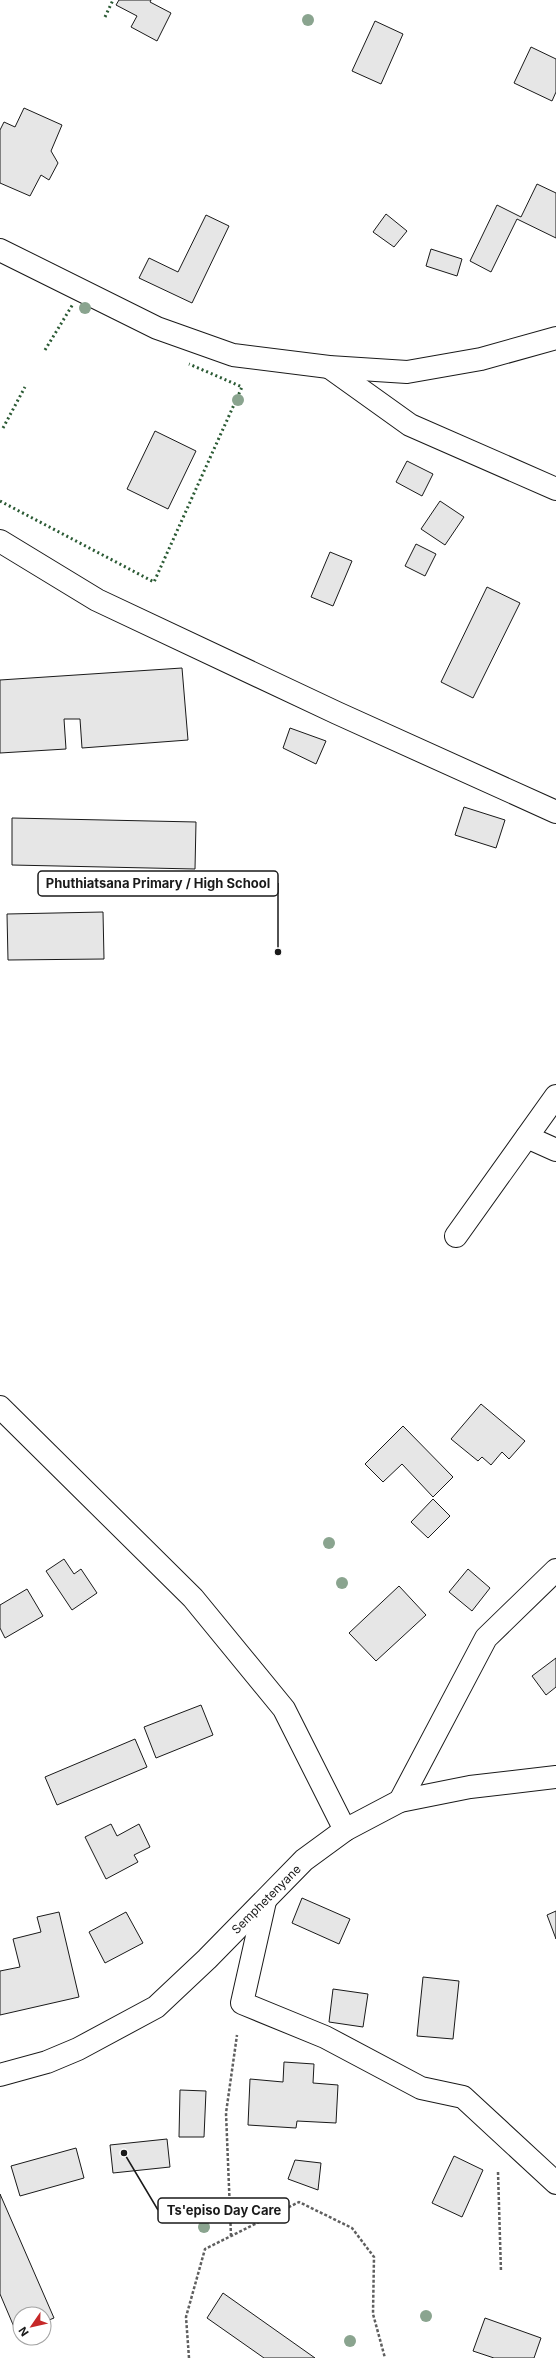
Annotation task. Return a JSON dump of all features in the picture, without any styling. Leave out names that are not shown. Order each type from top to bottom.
[{"type":"street","points":[[0,250],[157,328],[233,355],[329,367],[407,372],[481,359],[556,338]]},
{"type":"street","points":[[329,367],[410,425],[556,489]]},
{"type":"street","points":[[0,541],[97,600],[337,713],[556,812]]},
{"type":"street","points":[[456,1236],[556,1096]]},
{"type":"street","points":[[527,1137],[556,1150]]},
{"type":"street","points":[[2,1412],[193,1598],[284,1710],[345,1830]]},
{"type":"street","points":[[400,1801],[486,1638],[556,1570]]},
{"type":"street","name":"Semphetenyane","points":[[0,2075],[53,2060],[156,2007],[207,1959],[304,1860],[345,1830],[400,1801],[470,1787],[556,1777]]},
{"type":"street","points":[[265,1901],[242,2003],[325,2037],[421,2088],[463,2096],[556,2183]]},
{"type":"path","points":[[231,2236],[226,2113],[242,2003]]},
{"type":"path","points":[[494,2126],[499,2186],[501,2272]]},
{"type":"path","points":[[189,2358],[186,2317],[205,2249],[299,2202],[352,2228],[374,2257],[373,2314],[385,2358]]},
{"type":"building","points":[[119,0],[151,0],[150,2],[171,13],[157,41],[131,27],[137,16],[116,5]]},
{"type":"building","points":[[375,21],[403,34],[381,84],[352,71]]},
{"type":"building","points":[[531,47],[556,59],[556,92],[552,101],[514,83]]},
{"type":"building","points":[[24,108],[62,125],[51,151],[58,163],[49,180],[41,175],[30,196],[0,183],[0,130],[4,122],[15,127]]},
{"type":"building","points":[[537,184],[556,193],[556,238],[517,219],[491,272],[470,261],[497,205],[521,217]]},
{"type":"building","points":[[386,214],[407,231],[394,247],[373,232]]},
{"type":"building","points":[[206,215],[229,226],[192,303],[139,278],[149,258],[178,272]]},
{"type":"building","points":[[431,249],[462,259],[457,276],[426,266]]},
{"type":"building","points":[[155,431],[196,451],[168,509],[127,489]]},
{"type":"building","points":[[407,461],[433,474],[422,496],[396,482]]},
{"type":"building","points":[[440,501],[464,517],[445,545],[421,529]]},
{"type":"building","points":[[416,544],[436,554],[425,576],[405,566]]},
{"type":"building","points":[[330,552],[352,561],[333,606],[311,597]]},
{"type":"building","points":[[487,587],[520,603],[473,698],[441,682]]},
{"type":"building","points":[[182,668],[188,740],[82,748],[80,719],[64,719],[66,749],[0,753],[0,680]]},
{"type":"building","points":[[290,728],[326,741],[316,764],[283,748]]},
{"type":"building","points":[[464,807],[505,820],[496,848],[455,835]]},
{"type":"building","points":[[12,818],[196,822],[195,869],[12,865]]},
{"type":"building","points":[[103,912],[104,959],[8,960],[7,914]]},
{"type":"building","points":[[481,1404],[525,1441],[509,1459],[502,1452],[491,1465],[482,1457],[478,1461],[451,1439]]},
{"type":"building","points":[[403,1426],[453,1477],[433,1497],[402,1464],[383,1482],[365,1464]]},
{"type":"building","points":[[433,1499],[450,1516],[428,1538],[411,1522]]},
{"type":"building","points":[[64,1559],[74,1574],[81,1569],[97,1593],[72,1610],[46,1571]]},
{"type":"building","points":[[468,1569],[490,1588],[472,1611],[449,1592]]},
{"type":"building","points":[[399,1586],[426,1615],[376,1661],[349,1633]]},
{"type":"building","points":[[27,1589],[43,1616],[5,1638],[0,1628],[0,1605]]},
{"type":"building","points":[[556,1658],[556,1687],[546,1695],[532,1676]]},
{"type":"building","points":[[201,1705],[213,1735],[156,1758],[144,1727]]},
{"type":"building","points":[[135,1739],[147,1767],[57,1805],[45,1777]]},
{"type":"building","points":[[111,1824],[117,1836],[139,1824],[150,1847],[134,1855],[138,1862],[106,1879],[85,1837]]},
{"type":"building","points":[[302,1898],[350,1919],[339,1944],[292,1923]]},
{"type":"building","points":[[556,1911],[556,1939],[547,1915]]},
{"type":"building","points":[[59,1912],[79,1997],[0,2015],[0,1971],[20,1967],[13,1939],[41,1932],[37,1917]]},
{"type":"building","points":[[126,1912],[143,1943],[105,1963],[89,1932]]},
{"type":"building","points":[[423,1977],[459,1981],[453,2039],[417,2036]]},
{"type":"building","points":[[333,1989],[368,1994],[363,2027],[329,2022]]},
{"type":"building","points":[[284,2062],[314,2064],[313,2083],[338,2085],[336,2123],[297,2121],[296,2128],[248,2125],[250,2079],[283,2082]]},
{"type":"building","points":[[180,2090],[206,2091],[204,2137],[179,2137]]},
{"type":"building","points":[[167,2139],[170,2167],[113,2173],[110,2145]]},
{"type":"building","points":[[76,2148],[84,2178],[20,2196],[11,2166]]},
{"type":"building","points":[[454,2156],[483,2170],[462,2217],[432,2203]]},
{"type":"building","points":[[295,2160],[321,2163],[318,2190],[288,2179]]},
{"type":"building","points":[[0,2194],[49,2306],[12,2306],[12,2322],[0,2294]]},
{"type":"building","points":[[223,2293],[315,2358],[264,2358],[207,2318]]},
{"type":"building","points":[[485,2318],[541,2338],[534,2358],[494,2358],[473,2351]]},
{"type":"hedge","points":[[105,17],[113,0]]},
{"type":"hedge","points":[[45,350],[73,304]]},
{"type":"hedge","points":[[0,501],[154,582],[242,387],[189,364]]},
{"type":"hedge","points":[[3,428],[25,387]]},
{"type":"place","name":"Phuthiatsana Primary / High School","points":[[278,952]]},
{"type":"place","name":"Ts'episo Day Care","points":[[124,2153]]}]
